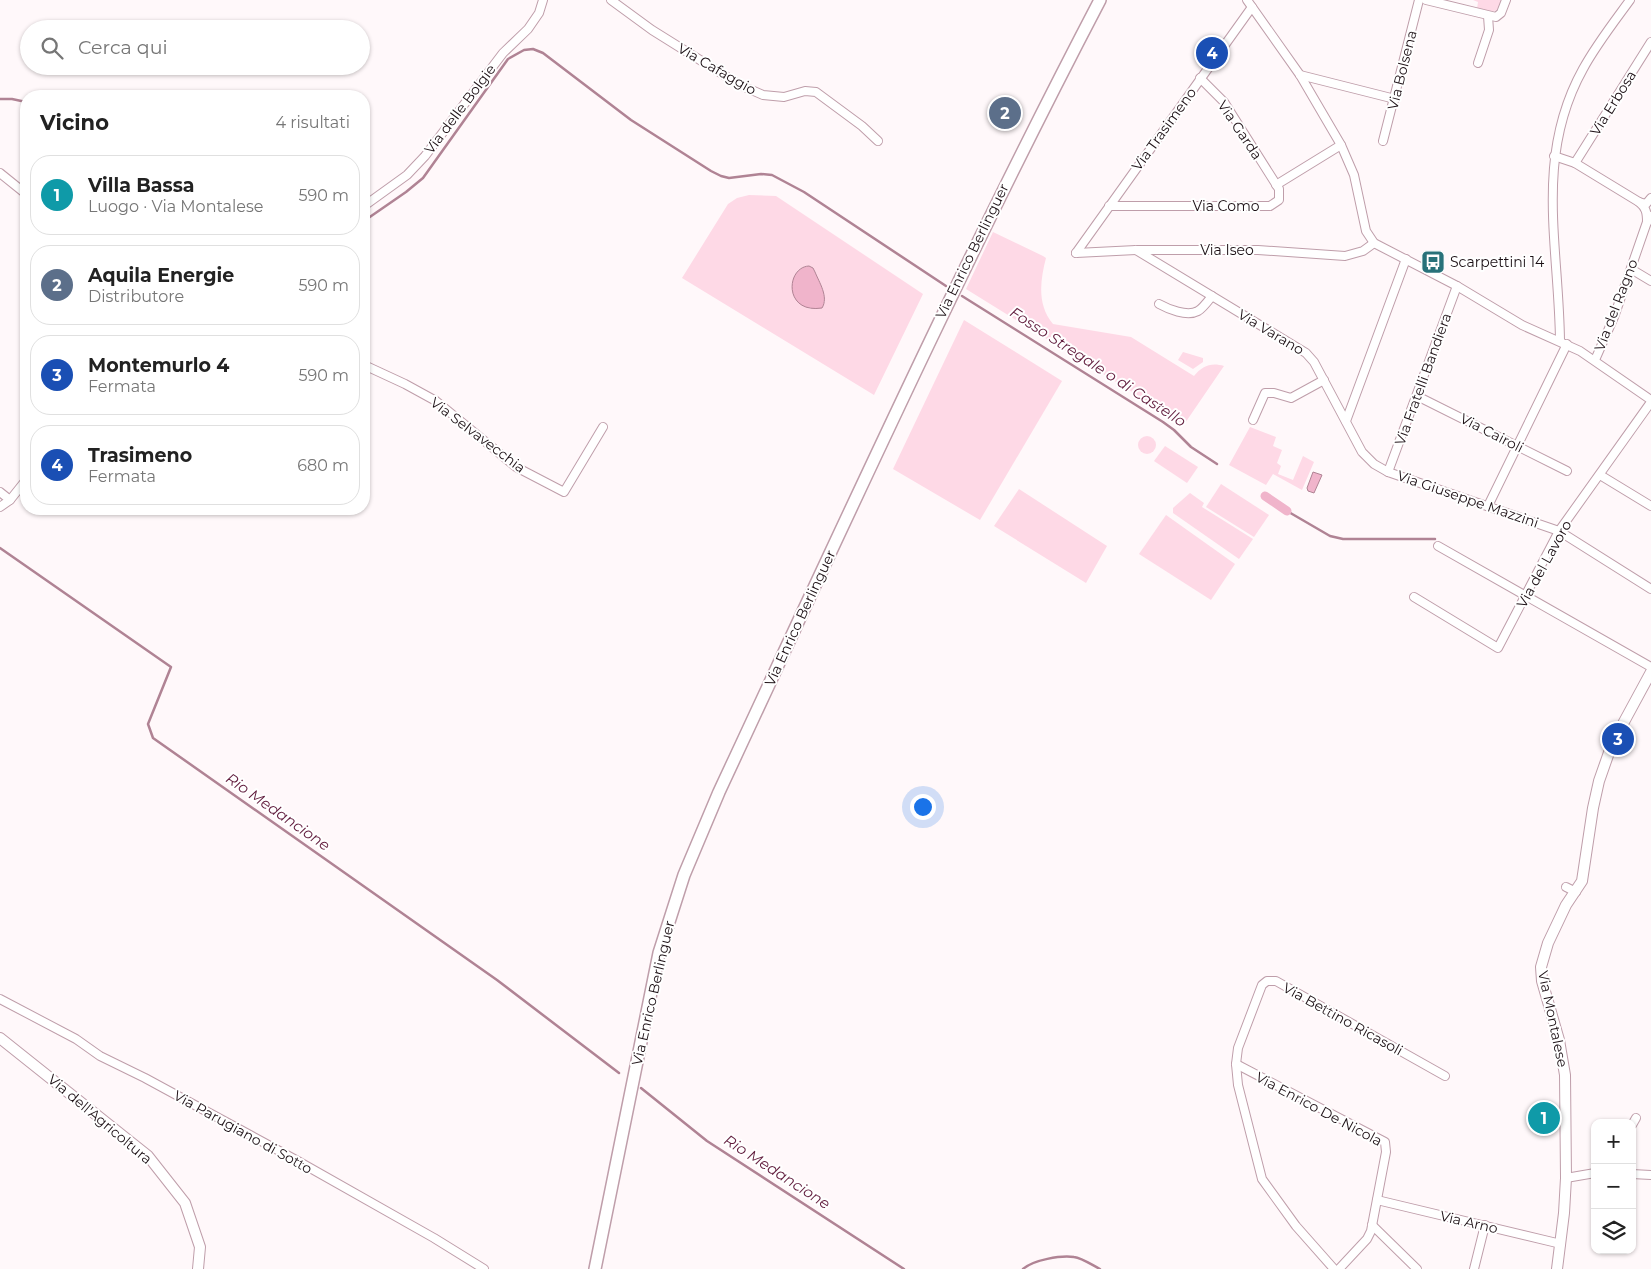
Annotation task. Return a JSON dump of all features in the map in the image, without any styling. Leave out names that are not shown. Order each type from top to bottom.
[{"type":"main road","name":"Via Enrico Berlinguer","points":[[595,1269],[659,953],[684,875],[707,819],[944,308],[1017,159],[1100,0]]},
{"type":"street","name":"Via delle Bolgie","points":[[370,202],[407,175],[425,156],[503,53],[528,29],[539,13],[543,0]]},
{"type":"street","name":"Via Cafaggio","points":[[612,0],[652,30],[740,85],[763,95],[784,97],[805,91],[816,92],[862,126],[878,141]]},
{"type":"street","points":[[1247,0],[1300,75],[1342,145],[1354,176],[1366,231],[1374,243],[1457,286],[1522,325],[1563,342],[1595,360],[1651,401]]},
{"type":"street","name":"Via Bolsena","points":[[1384,141],[1419,0]]},
{"type":"street","points":[[1426,0],[1496,17],[1500,15],[1506,0]]},
{"type":"street","points":[[1488,506],[1518,446],[1563,342],[1551,198],[1554,156],[1561,123],[1579,75],[1590,56],[1630,0]]},
{"type":"street","name":"Via Trasimeno","points":[[1076,252],[1252,7]]},
{"type":"street","points":[[1478,63],[1489,30],[1488,16]]},
{"type":"street","name":"Via Erbosa","points":[[1575,163],[1651,42]]},
{"type":"street","points":[[1300,75],[1395,99]]},
{"type":"street","name":"Via Garda","points":[[1200,78],[1224,102],[1276,185]]},
{"type":"street","points":[[1276,185],[1342,145]]},
{"type":"street","points":[[1554,156],[1575,163],[1639,202],[1646,208],[1649,219]]},
{"type":"street","points":[[0,173],[20,189]]},
{"type":"street","name":"Via Como","points":[[1109,206],[1270,206],[1277,203],[1280,196],[1276,185]]},
{"type":"street","points":[[1639,202],[1646,204],[1651,198]]},
{"type":"street","name":"Via del Ragno","points":[[1595,360],[1614,317],[1649,219]]},
{"type":"street","name":"Via Iseo","points":[[1076,252],[1258,250],[1345,256],[1363,251],[1374,243]]},
{"type":"street","name":"Via Varano","points":[[1136,250],[1306,352],[1314,362],[1366,457],[1388,472]]},
{"type":"street","points":[[1346,421],[1406,259]]},
{"type":"street","points":[[1631,269],[1651,281]]},
{"type":"street","name":"Via Fratelli Bandiera","points":[[1388,472],[1457,286]]},
{"type":"street","points":[[1159,304],[1171,310],[1194,312],[1199,310],[1212,296]]},
{"type":"street","name":"Via Selvavecchia","points":[[370,369],[405,384],[436,401],[516,467],[564,492],[603,427]]},
{"type":"street","points":[[1253,420],[1265,393],[1274,393],[1291,398],[1324,380]]},
{"type":"street","name":"Via Cairoli","points":[[1417,396],[1568,471]]},
{"type":"street","name":"Via del Lavoro","points":[[1414,597],[1498,648],[1559,531],[1651,401]]},
{"type":"street","name":"Via Giuseppe Mazzini","points":[[1388,472],[1559,531],[1651,589]]},
{"type":"street","points":[[1600,475],[1651,506]]},
{"type":"street","points":[[0,507],[10,500],[20,488]]},
{"type":"street","points":[[0,492],[10,500]]},
{"type":"street","points":[[1438,546],[1651,667]]},
{"type":"street","name":"Via Montalese","points":[[1557,1269],[1561,1244],[1566,1178],[1563,1058],[1542,981],[1541,967],[1548,943],[1566,906],[1576,892],[1583,875],[1593,808],[1612,744],[1651,672]]},
{"type":"street","points":[[1566,887],[1576,892]]},
{"type":"street","name":"Via Bettino Ricasoli","points":[[1236,1064],[1240,1040],[1261,988],[1267,981],[1273,980],[1445,1076]]},
{"type":"street","name":"Via Parugiano di Sotto","points":[[0,999],[76,1039],[100,1056],[145,1078],[304,1165],[434,1238],[484,1269]]},
{"type":"street","name":"Via dell'Agricoltura","points":[[0,1038],[148,1156],[185,1203],[200,1247],[198,1269]]},
{"type":"street","points":[[1236,1064],[1238,1085],[1262,1179],[1296,1226],[1334,1269]]},
{"type":"street","name":"Via Enrico De Nicola","points":[[1236,1064],[1385,1142],[1386,1152],[1372,1225],[1367,1239],[1339,1269]]},
{"type":"street","points":[[1566,1178],[1591,1174]]},
{"type":"street","points":[[1636,1174],[1651,1175]]},
{"type":"street","name":"Via Arno","points":[[1377,1200],[1561,1244]]},
{"type":"street","points":[[1372,1225],[1417,1269]]},
{"type":"street","points":[[1474,1269],[1485,1226]]},
{"type":"shaded area","points":[[1473,0],[1502,0],[1497,10],[1491,12],[1477,9],[1478,2]]},
{"type":"shaded area","points":[[749,195],[776,196],[923,294],[874,395],[682,278],[728,204],[737,198]],"holes":[[[809,266],[813,268],[825,302],[810,309],[795,299],[793,283],[799,270]]]},
{"type":"shaded area","points":[[993,232],[1046,258],[1042,275],[1041,293],[1044,309],[1053,324],[1131,337],[1194,376],[1207,366],[1215,364],[1224,366],[1183,426],[1179,421],[966,289]]},
{"type":"shaded area","points":[[809,266],[813,268],[823,290],[824,304],[822,308],[809,308],[800,304],[792,290],[796,274],[801,268]]},
{"type":"shaded area","points":[[964,320],[1062,381],[980,520],[893,469]]},
{"type":"shaded area","points":[[1183,352],[1203,358],[1203,362],[1193,369],[1178,360]]},
{"type":"shaded area","points":[[1250,427],[1276,437],[1273,446],[1282,450],[1277,463],[1281,466],[1278,474],[1293,480],[1303,456],[1314,462],[1302,490],[1273,474],[1266,485],[1229,465]]},
{"type":"shaded area","points":[[1147,436],[1153,439],[1156,445],[1153,451],[1147,454],[1141,451],[1138,445],[1141,439]]},
{"type":"shaded area","points":[[1165,446],[1198,467],[1187,483],[1154,461]]},
{"type":"shaded area","points":[[1313,472],[1322,475],[1314,493],[1308,491],[1307,488]]},
{"type":"shaded area","points":[[1221,484],[1269,515],[1254,537],[1206,507]]},
{"type":"shaded area","points":[[1019,489],[1107,546],[1086,583],[994,526]]},
{"type":"shaded area","points":[[1190,493],[1204,503],[1202,507],[1253,539],[1239,559],[1173,513],[1173,508]]},
{"type":"shaded area","points":[[1166,515],[1235,564],[1211,600],[1139,554]]},
{"type":"waterway","name":"Fosso Stregale o di Castello","points":[[370,217],[423,178],[508,59],[524,50],[533,49],[543,53],[631,120],[711,171],[729,178],[761,174],[772,175],[804,192],[946,286]]},
{"type":"waterway","name":"Fosso Stregale o di Castello","points":[[0,99],[20,101]]},
{"type":"waterway","name":"Fosso Stregale o di Castello","points":[[962,296],[1163,422],[1191,447],[1217,464]]},
{"type":"waterway","name":"Fosso Stregale o di Castello","points":[[1265,496],[1287,511]]},
{"type":"waterway","name":"Fosso Stregale o di Castello","points":[[1287,511],[1330,536],[1343,539],[1435,539]]},
{"type":"waterway","name":"Rio Medancione","points":[[0,548],[171,667],[148,724],[153,738],[497,980],[619,1073]]},
{"type":"waterway","name":"Rio Medancione","points":[[641,1088],[707,1141],[904,1269]]},
{"type":"waterway","name":"Rio Medancione","points":[[1023,1269],[1040,1261],[1068,1257],[1080,1259],[1100,1269]]},
{"type":"place","name":"Trasimeno","points":[[1212,53]]},
{"type":"place","name":"Aquila Energie","points":[[1005,113]]},
{"type":"place","name":"Scarpettini 14","points":[[1433,262]]},
{"type":"place","name":"Montemurlo 4","points":[[1618,739]]},
{"type":"place","name":"Villa Bassa","points":[[1544,1118]]}]
